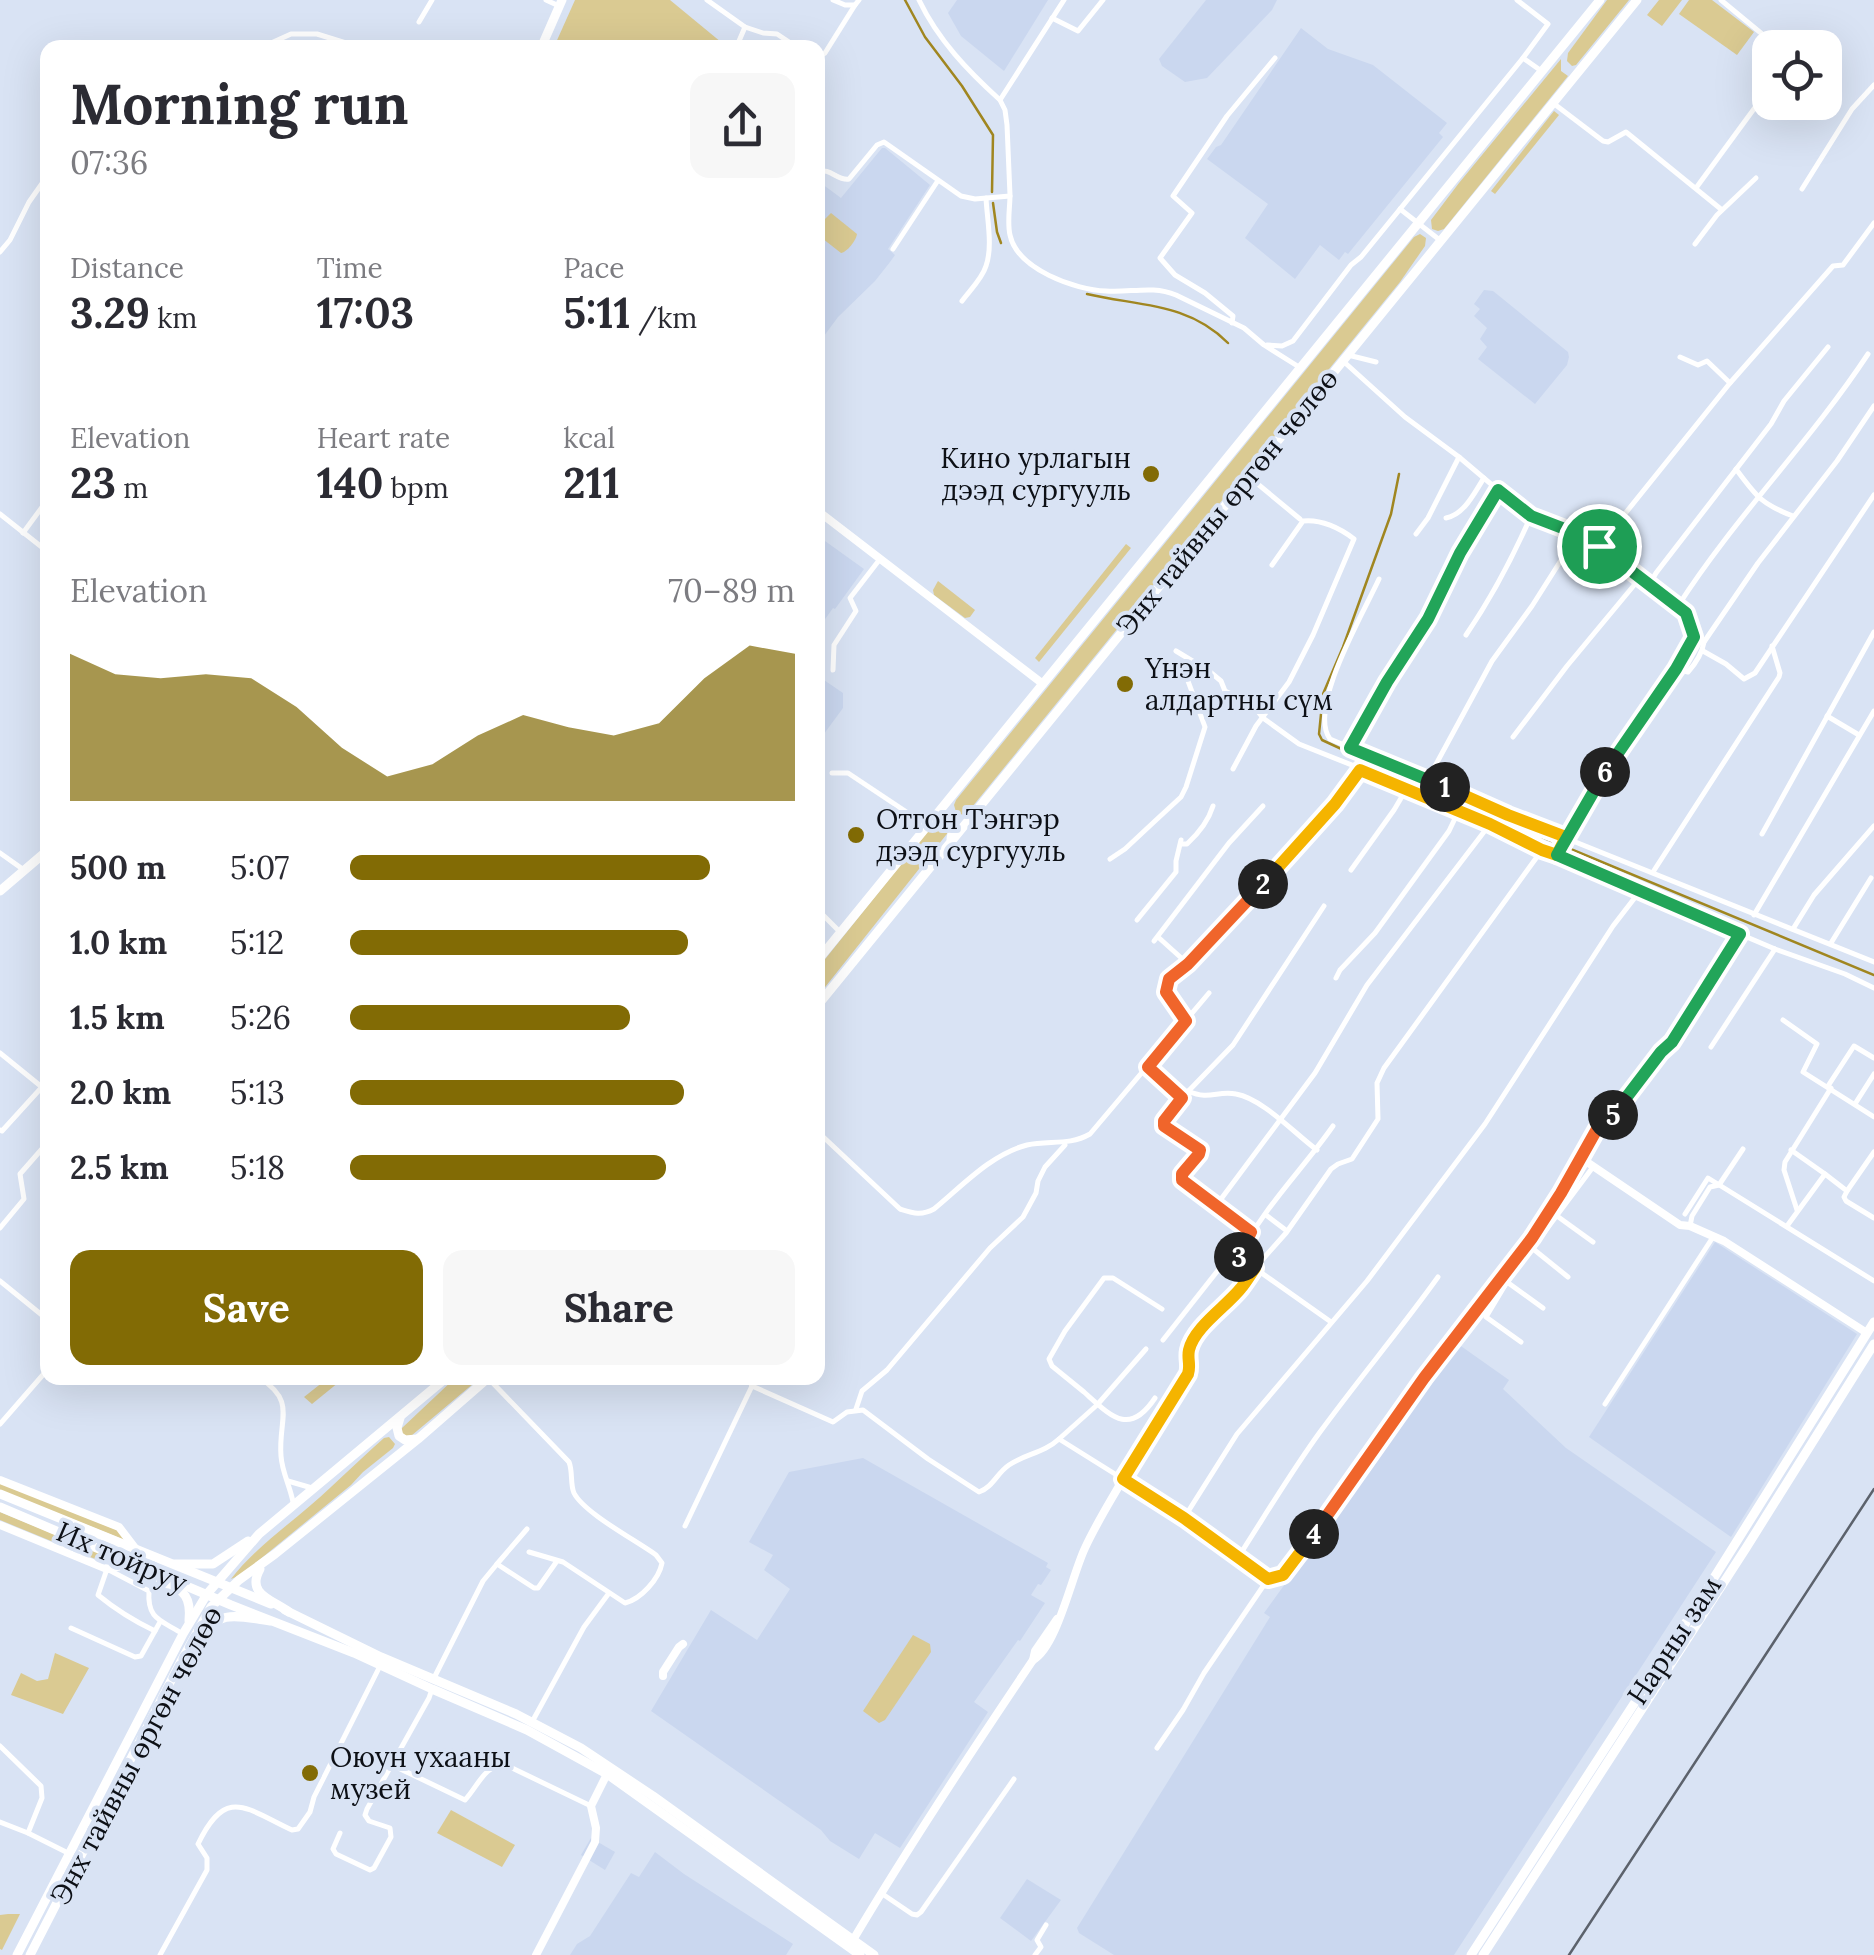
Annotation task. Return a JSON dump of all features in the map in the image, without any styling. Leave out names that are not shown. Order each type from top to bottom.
[{"type":"main road","name":"Энх тайвны өргөн чөлөө","points":[[825,951],[1600,0]]},
{"type":"main road","name":"Энх тайвны өргөн чөлөө","points":[[825,996],[1637,0]]},
{"type":"main road","points":[[545,40],[561,3]]},
{"type":"main road","points":[[951,797],[953,816],[962,818],[975,813]]},
{"type":"main road","points":[[928,825],[939,816],[948,817],[953,824],[951,842]]},
{"type":"main road","points":[[0,891],[40,857]]},
{"type":"main road","name":"Нарны зам","points":[[1471,1955],[1874,1322]]},
{"type":"main road","name":"Нарны зам","points":[[1483,1955],[1874,1344]]},
{"type":"main road","name":"Энх тайвны өргөн чөлөө","points":[[17,1955],[188,1623],[207,1594],[259,1534],[438,1385]]},
{"type":"main road","name":"Энх тайвны өргөн чөлөө","points":[[30,1955],[180,1662],[218,1598],[480,1385]]},
{"type":"main road","points":[[405,1412],[398,1422],[398,1434],[405,1440],[418,1439]]},
{"type":"main road","points":[[376,1436],[388,1434],[396,1438],[392,1460]]},
{"type":"main road","name":"Их тойруу","points":[[0,1494],[290,1612]]},
{"type":"main road","name":"Их тойруу","points":[[0,1507],[270,1621],[378,1660]]},
{"type":"main road","points":[[175,1564],[213,1564],[259,1534]]},
{"type":"main road","points":[[275,1554],[258,1571],[254,1586],[259,1592],[378,1660],[527,1730],[607,1774],[860,1955]]},
{"type":"main road","points":[[150,1569],[157,1578],[186,1594],[190,1600],[188,1623]]},
{"type":"main road","points":[[180,1662],[202,1632],[220,1618],[240,1616],[270,1621]]},
{"type":"main road","points":[[432,1685],[532,1722],[581,1748],[874,1955]]},
{"type":"street","points":[[419,22],[432,0]]},
{"type":"street","points":[[546,0],[561,3]]},
{"type":"street","points":[[707,0],[745,27],[786,40]]},
{"type":"street","points":[[833,0],[844,5],[857,2]]},
{"type":"street","points":[[919,0],[939,36],[1000,100],[1007,119],[1009,232],[1030,263],[1080,287],[1108,292],[1164,290],[1244,328],[1300,368]]},
{"type":"street","points":[[1000,100],[1064,0]]},
{"type":"street","points":[[1052,18],[1078,31],[1103,0]]},
{"type":"street","points":[[1264,344],[1282,346],[1293,342],[1350,265],[1360,258],[1523,58],[1548,24],[1518,0]]},
{"type":"street","points":[[1721,0],[1757,30]]},
{"type":"street","points":[[825,54],[857,2]]},
{"type":"street","points":[[739,40],[745,27]]},
{"type":"street","points":[[277,40],[290,34],[317,34],[341,40]]},
{"type":"street","points":[[1232,323],[1233,316],[1175,275],[1160,258],[1192,214],[1173,196],[1227,116],[1275,58]]},
{"type":"street","points":[[1523,58],[1542,72]]},
{"type":"street","points":[[1802,190],[1852,109],[1874,85]]},
{"type":"street","points":[[1553,103],[1603,141],[1626,132],[1722,210]]},
{"type":"street","points":[[1696,188],[1752,112]]},
{"type":"street","points":[[825,173],[849,179],[884,142],[960,196],[1010,196]]},
{"type":"street","points":[[1694,244],[1756,178]]},
{"type":"street","points":[[893,248],[937,182]]},
{"type":"street","points":[[0,252],[40,186]]},
{"type":"street","points":[[962,301],[987,263],[986,198]]},
{"type":"street","points":[[1400,209],[1441,241]]},
{"type":"street","points":[[1599,546],[1730,383],[1832,266],[1843,265],[1874,223]]},
{"type":"street","points":[[1650,584],[1828,347]]},
{"type":"street","points":[[1678,606],[1718,547],[1824,417],[1868,354]]},
{"type":"street","points":[[1680,357],[1698,365],[1707,361],[1730,383]]},
{"type":"street","points":[[1346,358],[1376,362]]},
{"type":"street","points":[[1346,358],[1405,417],[1531,516],[1599,546],[1678,606],[1689,618],[1694,637],[1704,642]]},
{"type":"street","points":[[1676,669],[1688,672],[1704,642],[1874,406]]},
{"type":"street","points":[[1416,534],[1459,457]]},
{"type":"street","points":[[1736,470],[1758,498],[1793,516]]},
{"type":"street","points":[[1247,476],[1300,519]]},
{"type":"street","points":[[1446,518],[1463,509],[1484,478]]},
{"type":"street","points":[[1350,748],[1428,619],[1460,553],[1498,490]]},
{"type":"street","points":[[1702,651],[1744,679],[1754,672],[1874,495]]},
{"type":"street","points":[[24,533],[40,510]]},
{"type":"street","points":[[0,514],[40,546]]},
{"type":"street","points":[[825,516],[1043,684]]},
{"type":"street","points":[[1466,635],[1514,556],[1531,516]]},
{"type":"street","points":[[1232,769],[1249,737],[1290,682],[1354,540],[1333,526],[1303,521],[1272,565]]},
{"type":"street","points":[[1428,780],[1492,662],[1578,534]]},
{"type":"street","points":[[833,670],[834,645],[856,611],[850,599],[880,559]]},
{"type":"street","points":[[1514,737],[1640,578]]},
{"type":"street","points":[[1380,579],[1325,702],[1327,737],[1508,815],[1874,962]]},
{"type":"street","points":[[1762,834],[1874,632]]},
{"type":"street","points":[[1558,852],[1595,786],[1694,637]]},
{"type":"street","points":[[1654,872],[1779,677],[1772,646]]},
{"type":"street","points":[[1176,651],[1220,680],[1225,691],[1252,704],[1263,718],[1299,744],[1874,988]]},
{"type":"street","points":[[1110,859],[1155,821],[1186,787],[1205,727],[1188,681],[1197,665]]},
{"type":"street","points":[[1754,915],[1874,710]]},
{"type":"street","points":[[1827,716],[1859,736]]},
{"type":"street","points":[[1186,1021],[1169,998],[1169,979],[1188,964],[1335,804],[1360,770]]},
{"type":"street","points":[[832,773],[848,773],[928,825]]},
{"type":"street","points":[[1352,870],[1407,788]]},
{"type":"street","points":[[1136,920],[1176,872],[1181,842],[1187,844],[1200,829],[1212,806]]},
{"type":"street","points":[[1188,964],[1156,939],[1262,806]]},
{"type":"street","points":[[1336,978],[1375,933],[1449,831],[1459,810]]},
{"type":"street","points":[[1216,1203],[1315,1073],[1367,985],[1490,824]]},
{"type":"street","points":[[1792,930],[1814,896],[1874,826]]},
{"type":"street","points":[[854,1940],[971,1751],[1052,1636],[1087,1544],[1188,1374],[1189,1350],[1206,1322],[1242,1288],[1331,1170],[1352,1160],[1378,1119],[1378,1082],[1384,1068],[1542,850]]},
{"type":"street","points":[[0,853],[24,870]]},
{"type":"street","points":[[1830,945],[1871,878]]},
{"type":"street","points":[[1184,1518],[1236,1434],[1374,1272],[1477,1134],[1640,891]]},
{"type":"street","points":[[1251,1232],[1182,1180],[1200,1150],[1163,1124],[1188,1091],[1234,1044],[1324,906]]},
{"type":"street","points":[[825,917],[840,932]]},
{"type":"street","points":[[1059,1439],[1184,1518],[1268,1579],[1276,1578],[1289,1568],[1424,1378],[1532,1238],[1597,1129],[1612,1117],[1672,1042],[1740,934]]},
{"type":"street","points":[[1711,1047],[1775,949]]},
{"type":"street","points":[[825,1138],[900,1208],[925,1214],[994,1160],[1027,1145],[1067,1142],[1090,1134],[1209,994]]},
{"type":"street","points":[[1783,1020],[1817,1044],[1803,1072],[1874,1117]]},
{"type":"street","points":[[1797,1210],[1785,1162],[1854,1046],[1874,1058]]},
{"type":"street","points":[[0,1053],[40,1086]]},
{"type":"street","points":[[1148,1067],[1182,1098]]},
{"type":"street","points":[[1855,1104],[1874,1074]]},
{"type":"street","points":[[1188,1091],[1204,1097],[1234,1093],[1261,1103],[1316,1150]]},
{"type":"street","points":[[0,1130],[40,1095]]},
{"type":"street","points":[[1163,1340],[1219,1269],[1239,1257],[1251,1232],[1333,1126]]},
{"type":"street","points":[[856,1410],[862,1390],[886,1370],[982,1258],[1023,1217],[1046,1167],[1067,1142]]},
{"type":"street","points":[[1690,1226],[1710,1188],[1718,1185],[1743,1149]]},
{"type":"street","points":[[1792,1150],[1847,1191]]},
{"type":"street","points":[[0,1228],[24,1198],[20,1174],[40,1151]]},
{"type":"street","points":[[1874,1152],[1844,1197],[1874,1216]]},
{"type":"street","points":[[1580,1158],[1680,1225],[1724,1241],[1867,1332]]},
{"type":"street","points":[[1521,1342],[1486,1317],[1507,1282],[1593,1167]]},
{"type":"street","points":[[1786,1227],[1824,1174]]},
{"type":"street","points":[[1685,1214],[1708,1178],[1874,1281]]},
{"type":"street","points":[[1266,1215],[1287,1231]]},
{"type":"street","points":[[1557,1216],[1593,1242]]},
{"type":"street","points":[[1606,1404],[1714,1237]]},
{"type":"street","points":[[1532,1248],[1568,1277]]},
{"type":"street","points":[[1239,1257],[1331,1322]]},
{"type":"street","points":[[1155,1398],[1144,1415],[1118,1419],[1050,1363],[1049,1357],[1106,1277],[1114,1278],[1162,1309]]},
{"type":"street","points":[[1239,1556],[1322,1430],[1438,1277]]},
{"type":"street","points":[[0,1281],[40,1314]]},
{"type":"street","points":[[1507,1282],[1543,1308]]},
{"type":"street","points":[[686,1526],[752,1386],[833,1422],[847,1412],[866,1411],[979,1492],[1011,1464],[1044,1451],[1059,1439],[1098,1405],[1146,1349]]},
{"type":"street","points":[[0,1424],[40,1378]]},
{"type":"street","points":[[268,1385],[280,1395],[281,1459],[294,1503]]},
{"type":"street","points":[[495,1385],[568,1462],[577,1497],[662,1563],[660,1574],[633,1601],[625,1603],[576,1569],[530,1552]]},
{"type":"street","points":[[0,1480],[119,1527],[135,1548]]},
{"type":"street","points":[[288,1480],[312,1488]]},
{"type":"street","points":[[0,1525],[107,1569],[149,1591],[148,1605],[160,1622],[183,1634]]},
{"type":"street","points":[[340,1833],[333,1849],[336,1854],[370,1870],[374,1868],[391,1837],[390,1828],[370,1821],[365,1815],[476,1592],[528,1529]]},
{"type":"street","points":[[497,1564],[538,1588],[557,1561]]},
{"type":"street","points":[[107,1569],[137,1563]]},
{"type":"street","points":[[107,1569],[98,1595],[155,1632]]},
{"type":"street","points":[[1158,1748],[1268,1579]]},
{"type":"street","points":[[532,1722],[584,1627],[609,1593]]},
{"type":"street","points":[[70,1628],[135,1658],[141,1656],[160,1622]]},
{"type":"street","points":[[663,1676],[678,1646],[683,1644]]},
{"type":"street","points":[[160,1955],[207,1870],[207,1858],[198,1844],[219,1811],[233,1805],[298,1830],[310,1812],[378,1660]]},
{"type":"street","points":[[0,1746],[41,1786],[42,1798],[28,1833]]},
{"type":"street","points":[[392,1765],[465,1800],[486,1772],[500,1764],[591,1806]]},
{"type":"street","points":[[536,1955],[595,1842],[591,1806],[607,1774]]},
{"type":"street","points":[[881,1892],[912,1914],[921,1912],[1014,1779]]},
{"type":"street","points":[[0,1822],[70,1854]]},
{"type":"street","points":[[1035,1955],[1040,1947],[1037,1940],[1046,1925]]},
{"type":"shaded area","points":[[575,0],[670,0],[719,40],[557,40]]},
{"type":"shaded area","points":[[957,0],[1048,0],[1004,71],[961,36],[948,13]]},
{"type":"shaded area","points":[[1206,0],[1277,0],[1207,78],[1185,82],[1162,66],[1159,59]]},
{"type":"shaded area","points":[[1607,0],[1629,0],[1572,66],[1567,61],[1568,53]]},
{"type":"shaded area","points":[[1659,0],[1682,0],[1662,26],[1647,15]]},
{"type":"shaded area","points":[[1689,0],[1712,0],[1752,30],[1752,35],[1737,55],[1679,14]]},
{"type":"shaded area","points":[[1301,28],[1328,49],[1373,65],[1447,123],[1439,133],[1443,137],[1348,254],[1345,252],[1339,260],[1320,245],[1295,279],[1245,238],[1268,204],[1207,159],[1221,145]]},
{"type":"shaded area","points":[[1561,59],[1561,71],[1568,76],[1444,229],[1432,229],[1431,220],[1459,183]]},
{"type":"shaded area","points":[[1554,111],[1559,115],[1495,194],[1491,191]]},
{"type":"shaded area","points":[[882,148],[930,185],[888,249],[895,255],[825,335],[825,186],[841,198]]},
{"type":"shaded area","points":[[831,213],[857,234],[846,251],[841,253],[825,240],[825,219]]},
{"type":"shaded area","points":[[1420,234],[1426,238],[1425,246],[1400,282],[968,812],[956,812],[956,800]]},
{"type":"shaded area","points":[[1484,290],[1493,291],[1568,352],[1567,365],[1535,404],[1478,359],[1487,347],[1480,339],[1487,328],[1474,316],[1480,309],[1474,304]]},
{"type":"shaded area","points":[[825,541],[864,569],[825,619]]},
{"type":"shaded area","points":[[1126,544],[1131,548],[1039,662],[1035,658]]},
{"type":"shaded area","points":[[938,581],[975,610],[970,617],[965,618],[934,595]]},
{"type":"shaded area","points":[[825,681],[843,693],[843,708],[825,732]]},
{"type":"shaded area","points":[[948,819],[950,830],[825,987],[825,959],[935,822]]},
{"type":"shaded area","points":[[1715,1242],[1857,1334],[1731,1537],[1589,1437]]},
{"type":"shaded area","points":[[1458,1344],[1509,1380],[1503,1389],[1566,1448],[1716,1552],[1454,1955],[1114,1955],[1077,1928],[1270,1617],[1264,1613]]},
{"type":"shaded area","points":[[319,1385],[335,1385],[312,1404],[304,1397]]},
{"type":"shaded area","points":[[448,1385],[472,1385],[411,1436],[406,1437],[402,1428]]},
{"type":"shaded area","points":[[389,1437],[395,1444],[393,1448],[241,1575],[231,1579],[267,1542]]},
{"type":"shaded area","points":[[863,1458],[1048,1563],[1046,1567],[1051,1570],[1031,1595],[1045,1603],[974,1702],[988,1712],[900,1848],[875,1833],[859,1859],[651,1711],[711,1610],[757,1640],[790,1589],[764,1570],[773,1555],[749,1542],[789,1472]]},
{"type":"shaded area","points":[[0,1483],[117,1530],[127,1541],[0,1490]]},
{"type":"shaded area","points":[[0,1512],[119,1561],[104,1562],[0,1520]]},
{"type":"shaded area","points":[[913,1635],[930,1644],[931,1652],[885,1720],[879,1723],[863,1711]]},
{"type":"shaded area","points":[[55,1653],[89,1668],[63,1714],[11,1695],[21,1673],[37,1681],[48,1679]]},
{"type":"shaded area","points":[[451,1810],[515,1845],[502,1867],[437,1833]]},
{"type":"shaded area","points":[[591,1838],[615,1852],[605,1870],[581,1855]]},
{"type":"shaded area","points":[[655,1852],[793,1944],[786,1955],[570,1955],[577,1944],[590,1936],[631,1873],[639,1877]]},
{"type":"shaded area","points":[[1027,1879],[1061,1900],[1031,1941],[1000,1918]]},
{"type":"shaded area","points":[[20,1914],[2,1950],[0,1949],[0,1915]]},
{"type":"waterway","points":[[905,0],[925,37],[993,135],[992,192]]},
{"type":"waterway","points":[[993,203],[1001,243]]},
{"type":"waterway","points":[[1087,294],[1179,313],[1213,330],[1228,343]]},
{"type":"waterway","points":[[1399,474],[1391,514],[1323,694],[1319,734],[1322,740],[1443,796],[1874,975]]},
{"type":"railway","points":[[1569,1955],[1874,1489]]},
{"type":"place","name":"Кино урлагын дээд сургууль","points":[[1151,474]]},
{"type":"place","name":"Үнэн алдартны сүм","points":[[1125,684]]},
{"type":"place","name":"Отгон Тэнгэр дээд сургууль","points":[[856,835]]},
{"type":"place","name":"Оюун ухааны музей","points":[[310,1773]]},
{"type":"route","points":[[1599,546],[1531,516],[1498,490],[1460,553],[1428,619],[1350,748],[1566,837],[1560,849],[1557,855],[1360,770],[1335,804],[1166,986],[1169,998],[1186,1021],[1148,1067],[1182,1098],[1163,1124],[1200,1150],[1182,1174],[1182,1180],[1251,1232],[1239,1257],[1255,1268],[1242,1288],[1206,1322],[1189,1350],[1188,1374],[1123,1479],[1268,1579],[1283,1575],[1289,1568],[1424,1378],[1532,1238],[1597,1129],[1612,1117],[1672,1042],[1740,934],[1557,855],[1595,786],[1694,637],[1686,613],[1599,546]]}]
